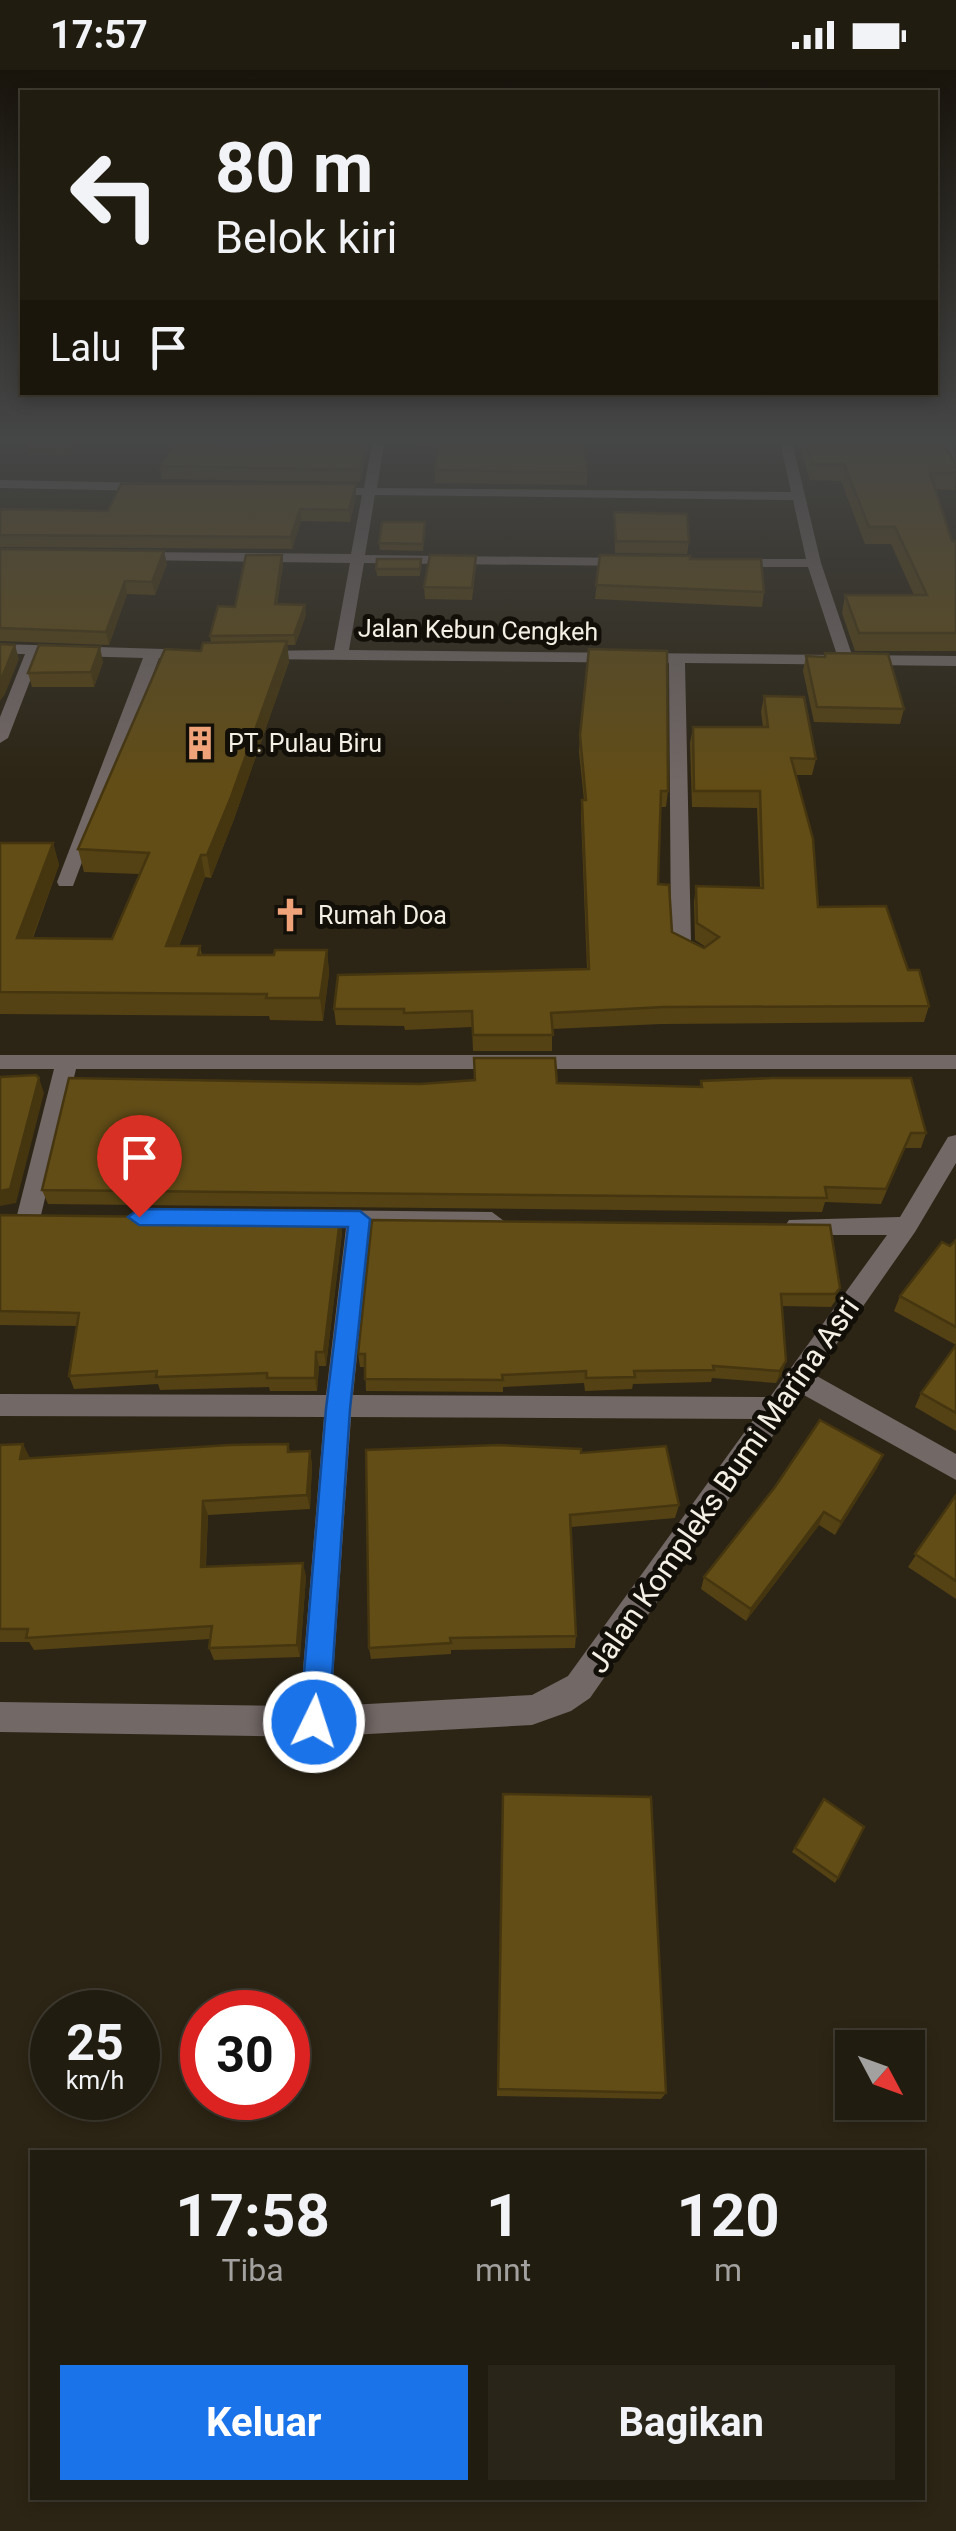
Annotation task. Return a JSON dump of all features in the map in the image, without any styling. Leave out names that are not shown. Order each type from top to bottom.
[{"type":"street","points":[[341,652],[359,552]]},
{"type":"street","points":[[811,552],[846,660]]},
{"type":"street","points":[[119,556],[655,562]]},
{"type":"street","points":[[714,562],[814,563]]},
{"type":"street","points":[[0,649],[209,655]]},
{"type":"street","points":[[0,738],[34,650]]},
{"type":"street","name":"Jalan Kebun Cengkeh","points":[[247,654],[956,661]]},
{"type":"street","points":[[66,882],[152,656]]},
{"type":"street","points":[[677,659],[680,945],[703,955]]},
{"type":"street","points":[[0,1062],[956,1062]]},
{"type":"street","points":[[0,1216],[38,1216],[67,1062]]},
{"type":"street","name":"Jalan Kompleks Bumi Marina Asri","points":[[0,1717],[314,1722],[532,1710],[570,1694],[579,1687],[907,1226],[956,1143]]},
{"type":"street","points":[[282,1218],[514,1222]]},
{"type":"street","points":[[314,1722],[338,1409],[360,1219]]},
{"type":"street","points":[[764,1226],[907,1226]]},
{"type":"street","points":[[797,1378],[956,1468]]},
{"type":"street","points":[[0,1404],[338,1409],[776,1408]]},
{"type":"building","points":[[0,552],[164,552],[152,582],[125,581],[106,632],[0,628]]},
{"type":"building","points":[[907,552],[956,552],[956,633],[859,633],[845,595],[927,595]]},
{"type":"building","points":[[246,555],[282,555],[275,604],[305,605],[294,635],[210,636],[218,606],[235,607]]},
{"type":"building","points":[[430,555],[476,556],[472,588],[424,587]]},
{"type":"building","points":[[600,555],[761,559],[764,592],[596,585]]},
{"type":"building","points":[[377,559],[421,559],[420,569],[376,569]]},
{"type":"building","points":[[287,641],[231,797],[207,855],[201,855],[166,946],[200,946],[198,955],[327,950],[320,998],[266,998],[267,994],[0,992],[0,843],[53,843],[17,938],[112,939],[149,853],[78,849],[165,649],[201,651],[203,643]]},
{"type":"building","points":[[0,644],[15,645],[0,682]]},
{"type":"building","points":[[39,645],[100,647],[91,672],[28,673]]},
{"type":"building","points":[[589,649],[667,651],[668,791],[661,791],[658,884],[669,885],[672,932],[704,948],[719,937],[697,923],[696,886],[763,888],[760,791],[694,791],[693,727],[768,727],[764,696],[804,697],[816,759],[791,758],[813,839],[818,907],[886,906],[908,970],[919,970],[929,1006],[663,1007],[551,1013],[553,1035],[473,1035],[472,1011],[334,1009],[338,975],[589,969],[582,800],[586,800],[580,735]]},
{"type":"building","points":[[825,653],[888,654],[904,709],[817,707],[806,656],[825,657]]},
{"type":"building","points":[[474,1058],[555,1058],[557,1083],[702,1087],[701,1081],[911,1078],[926,1133],[911,1133],[886,1189],[825,1187],[827,1198],[42,1190],[69,1078],[420,1084],[475,1080]]},
{"type":"building","points":[[0,1077],[39,1078],[10,1189],[0,1191]]},
{"type":"building","points":[[0,1215],[340,1219],[324,1352],[316,1352],[315,1378],[267,1378],[267,1373],[156,1377],[157,1371],[69,1376],[79,1313],[0,1311]]},
{"type":"building","points":[[372,1220],[830,1225],[840,1288],[835,1294],[781,1294],[786,1361],[780,1371],[713,1366],[714,1370],[634,1371],[635,1377],[586,1378],[586,1371],[502,1375],[503,1380],[365,1379],[365,1354],[358,1354]]},
{"type":"building","points":[[956,1240],[956,1327],[900,1296],[942,1242],[950,1246]]},
{"type":"building","points":[[956,1345],[956,1413],[921,1393]]},
{"type":"building","points":[[820,1420],[883,1455],[841,1522],[824,1512],[751,1609],[704,1577],[775,1487]]},
{"type":"building","points":[[23,1444],[20,1459],[229,1445],[288,1444],[288,1452],[310,1451],[307,1495],[203,1501],[201,1567],[303,1563],[297,1645],[209,1648],[212,1626],[26,1638],[28,1629],[0,1629],[0,1445]]},
{"type":"building","points":[[498,1445],[581,1449],[581,1453],[666,1446],[679,1505],[570,1515],[576,1636],[450,1638],[451,1643],[369,1648],[366,1450]]},
{"type":"building","points":[[956,1495],[956,1581],[915,1554]]},
{"type":"building","points":[[503,1794],[651,1797],[666,2093],[498,2089]]},
{"type":"building","points":[[824,1799],[864,1827],[838,1878],[795,1848]]},
{"type":"place","name":"PT. Pulau Biru","points":[[200,743]]},
{"type":"place","name":"Rumah Doa","points":[[290,915]]},
{"type":"route","points":[[139,1217],[360,1219],[338,1409],[314,1722]]}]
